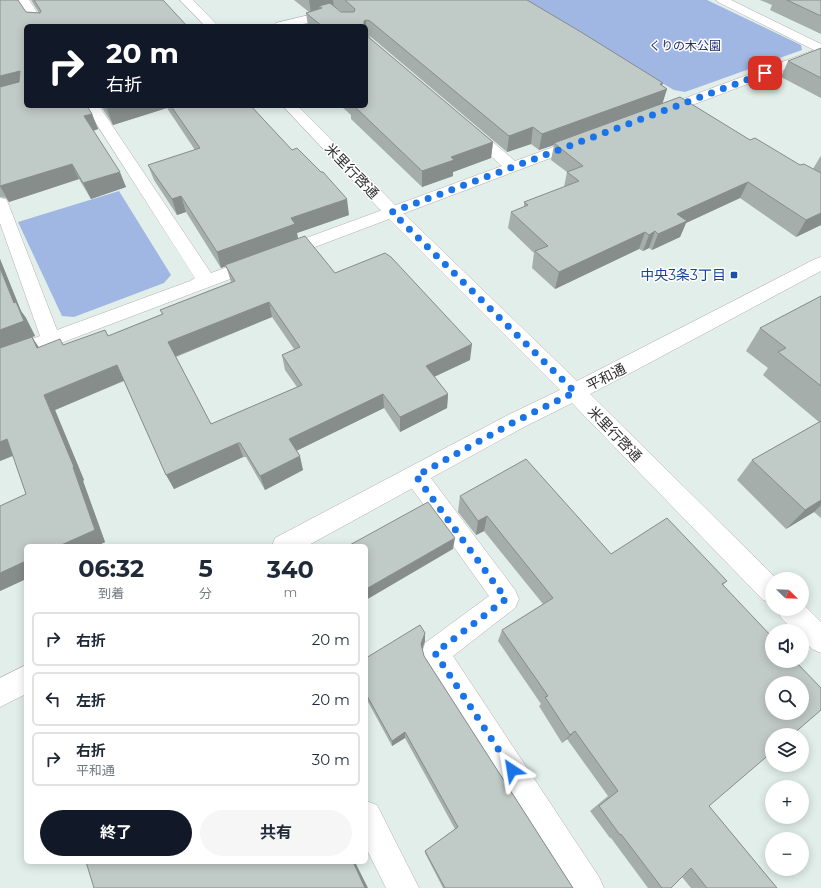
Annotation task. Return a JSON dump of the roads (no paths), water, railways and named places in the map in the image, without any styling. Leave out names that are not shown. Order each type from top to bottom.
[{"type":"street","points":[[23,0],[39,24]]},
{"type":"street","points":[[186,0],[210,24]]},
{"type":"street","points":[[722,0],[821,51]]},
{"type":"street","points":[[288,24],[334,13],[346,24]]},
{"type":"street","points":[[644,118],[821,51]]},
{"type":"street","points":[[93,108],[206,280],[197,284]]},
{"type":"street","name":"米里行啓通","points":[[292,108],[392,212],[575,392],[765,584]]},
{"type":"street","points":[[460,121],[513,166]]},
{"type":"street","points":[[0,358],[593,137]]},
{"type":"street","points":[[0,203],[7,239],[51,339]]},
{"type":"street","name":"平和通","points":[[288,544],[516,421],[575,392],[821,263]]},
{"type":"street","points":[[416,476],[506,599],[435,653],[588,888]]},
{"type":"street","points":[[797,616],[821,640]]},
{"type":"street","points":[[0,693],[24,681]]},
{"type":"street","points":[[368,820],[403,888]]},
{"type":"place","name":"中央3条3丁目","points":[[734,275]]},
{"type":"park label","name":"くりの木公園","points":[[685,45]]}]
